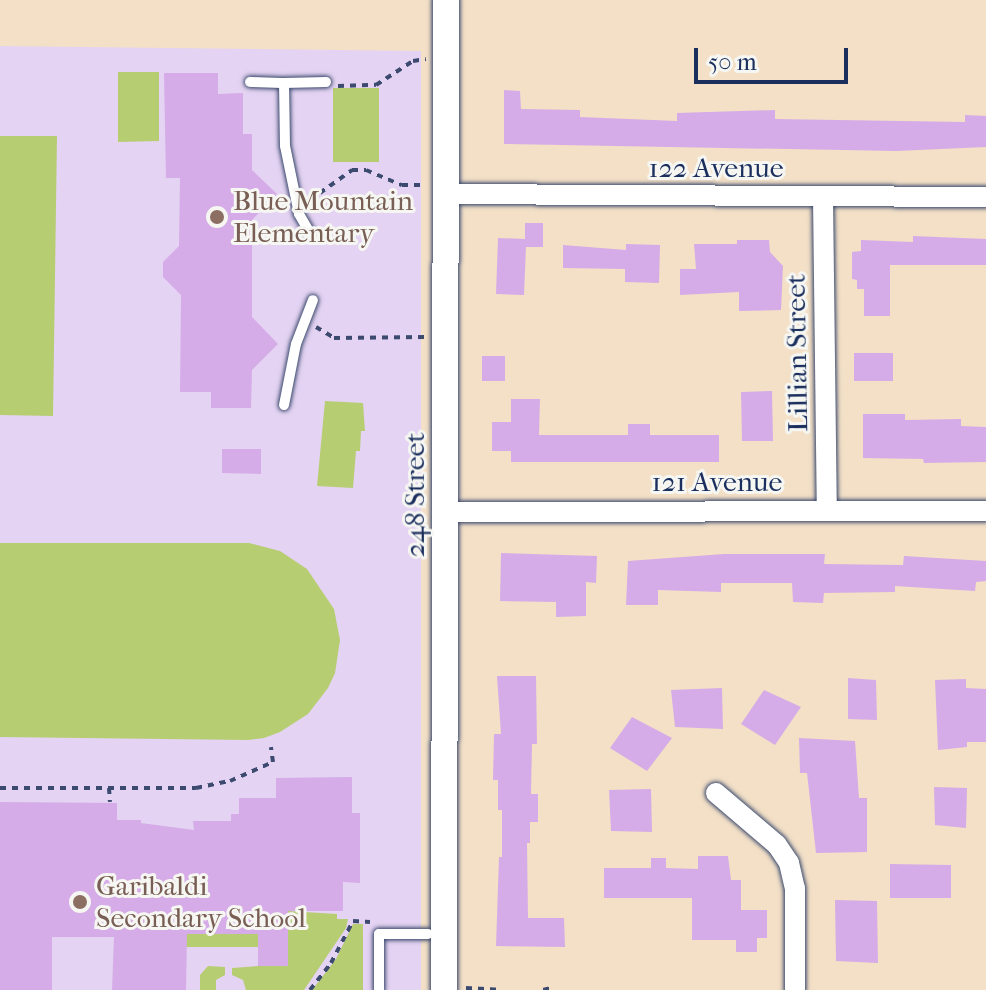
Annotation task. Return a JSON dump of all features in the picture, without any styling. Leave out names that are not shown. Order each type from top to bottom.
[{"type":"street","name":"248 Street","points":[[444,990],[447,512],[437,190],[446,0]]},
{"type":"street","name":"122 Avenue","points":[[437,190],[986,197]]},
{"type":"street","name":"Lillian Street","points":[[823,197],[827,509]]},
{"type":"street","name":"121 Avenue","points":[[447,512],[986,511]]},
{"type":"street","points":[[716,793],[777,845],[789,863],[795,888],[795,990]]},
{"type":"lane","points":[[250,82],[326,82]]},
{"type":"lane","points":[[284,83],[285,146],[298,208],[310,233]]},
{"type":"lane","points":[[284,405],[304,319],[313,300]]},
{"type":"lane","points":[[379,990],[379,934],[428,934]]},
{"type":"path","points":[[326,82],[330,86],[376,85],[413,61],[433,57]]},
{"type":"path","points":[[298,208],[352,170],[366,170],[402,185],[437,190]]},
{"type":"path","points":[[304,319],[334,338],[426,337]]},
{"type":"path","points":[[0,788],[196,788],[230,781],[273,762],[271,747]]},
{"type":"path","points":[[109,788],[110,802]]},
{"type":"path","points":[[310,990],[331,963],[353,921],[370,922],[379,934]]},
{"type":"path","points":[[543,990],[551,988]]},
{"type":"path","points":[[472,989],[500,990]]},
{"type":"shaded area","points":[[0,46],[421,51],[421,990],[0,990]]},
{"type":"green space","points":[[118,72],[159,72],[159,141],[118,142]]},
{"type":"green space","points":[[333,88],[379,88],[379,162],[333,162]]},
{"type":"green space","points":[[0,136],[57,136],[53,416],[0,415]]},
{"type":"green space","points":[[325,401],[363,403],[365,431],[361,431],[360,451],[356,451],[353,488],[317,486]]},
{"type":"green space","points":[[0,543],[249,543],[280,551],[307,569],[334,609],[340,640],[335,673],[328,688],[308,714],[264,738],[0,737]]},
{"type":"green space","points":[[288,911],[337,914],[337,919],[348,919],[346,928],[304,990],[246,990],[243,980],[232,975],[232,968],[258,966]]},
{"type":"green space","points":[[353,924],[363,924],[363,990],[312,990],[336,959]]},
{"type":"green space","points":[[182,934],[258,934],[258,947],[181,947]]},
{"type":"green space","points":[[208,966],[225,967],[225,975],[216,980],[216,990],[200,990],[200,975]]},
{"type":"building","points":[[164,73],[218,73],[218,94],[243,93],[243,134],[252,134],[252,170],[277,194],[252,220],[252,317],[278,344],[252,370],[251,408],[211,408],[211,392],[180,392],[181,295],[163,277],[163,262],[179,246],[180,178],[166,178]]},
{"type":"building","points":[[504,90],[520,91],[521,109],[580,110],[580,117],[677,121],[677,113],[775,110],[775,119],[965,122],[965,115],[986,116],[986,147],[896,151],[504,144]]},
{"type":"building","points":[[525,223],[543,223],[543,247],[526,247],[524,295],[496,294],[498,238],[525,239]]},
{"type":"building","points":[[913,236],[986,239],[986,265],[890,265],[890,316],[864,316],[864,289],[857,289],[857,280],[852,279],[852,252],[861,251],[861,240],[913,242]]},
{"type":"building","points":[[737,240],[769,240],[770,252],[783,266],[781,310],[739,311],[739,292],[680,295],[680,269],[696,269],[694,244],[737,244]]},
{"type":"building","points":[[626,244],[660,245],[659,283],[625,282],[625,269],[563,268],[563,245],[626,250]]},
{"type":"building","points":[[854,353],[893,353],[893,381],[854,381]]},
{"type":"building","points":[[482,356],[505,356],[505,381],[482,381]]},
{"type":"building","points":[[772,391],[773,441],[742,441],[741,392]]},
{"type":"building","points":[[511,399],[540,399],[539,435],[628,435],[628,424],[650,424],[650,435],[719,435],[719,462],[511,462],[511,451],[492,451],[492,422],[511,422]]},
{"type":"building","points":[[863,414],[905,414],[905,420],[961,419],[961,426],[986,427],[986,462],[924,463],[923,459],[863,458]]},
{"type":"building","points":[[222,449],[261,449],[261,474],[222,473]]},
{"type":"building","points":[[501,553],[597,556],[596,583],[586,582],[586,616],[556,617],[556,602],[500,601]]},
{"type":"building","points":[[724,554],[825,554],[824,564],[903,565],[904,556],[986,561],[986,581],[976,582],[975,591],[895,586],[895,592],[824,593],[823,603],[793,602],[792,583],[721,583],[721,592],[658,590],[658,605],[626,605],[628,561]]},
{"type":"building","points":[[497,676],[536,676],[537,744],[532,744],[531,794],[538,794],[538,822],[530,822],[530,843],[527,843],[528,918],[564,918],[565,947],[496,946],[499,857],[502,857],[502,810],[498,810],[498,780],[493,780],[494,734],[501,734]]},
{"type":"building","points":[[848,678],[876,680],[877,720],[848,719]]},
{"type":"building","points":[[966,679],[966,688],[986,689],[986,742],[967,742],[967,747],[938,750],[935,680]]},
{"type":"building","points":[[722,688],[723,729],[675,727],[671,690]]},
{"type":"building","points":[[764,690],[801,707],[775,745],[741,724]]},
{"type":"building","points":[[632,717],[672,738],[647,771],[610,748]]},
{"type":"building","points":[[799,738],[855,741],[859,798],[867,798],[867,852],[816,853],[807,773],[800,773]]},
{"type":"building","points":[[352,777],[352,813],[360,813],[360,883],[343,882],[343,911],[288,911],[288,966],[258,966],[258,934],[187,934],[186,990],[112,990],[114,937],[52,937],[52,990],[0,990],[0,802],[117,803],[117,820],[141,820],[141,823],[194,830],[193,821],[231,821],[231,814],[239,814],[239,798],[276,798],[276,778]]},
{"type":"building","points":[[934,787],[967,788],[966,828],[935,825]]},
{"type":"building","points":[[651,789],[652,832],[611,831],[609,790]]},
{"type":"building","points":[[698,856],[728,856],[731,880],[741,880],[741,910],[767,910],[767,938],[757,938],[757,952],[736,952],[736,940],[692,940],[692,898],[604,898],[604,868],[651,868],[651,858],[666,858],[666,868],[698,869]]},
{"type":"building","points":[[890,864],[951,865],[951,898],[890,898]]},
{"type":"building","points":[[835,900],[877,901],[878,963],[836,961]]},
{"type":"place","name":"Blue Mountain Elementary","points":[[217,217]]},
{"type":"place","name":"Garibaldi Secondary School","points":[[80,902]]}]
